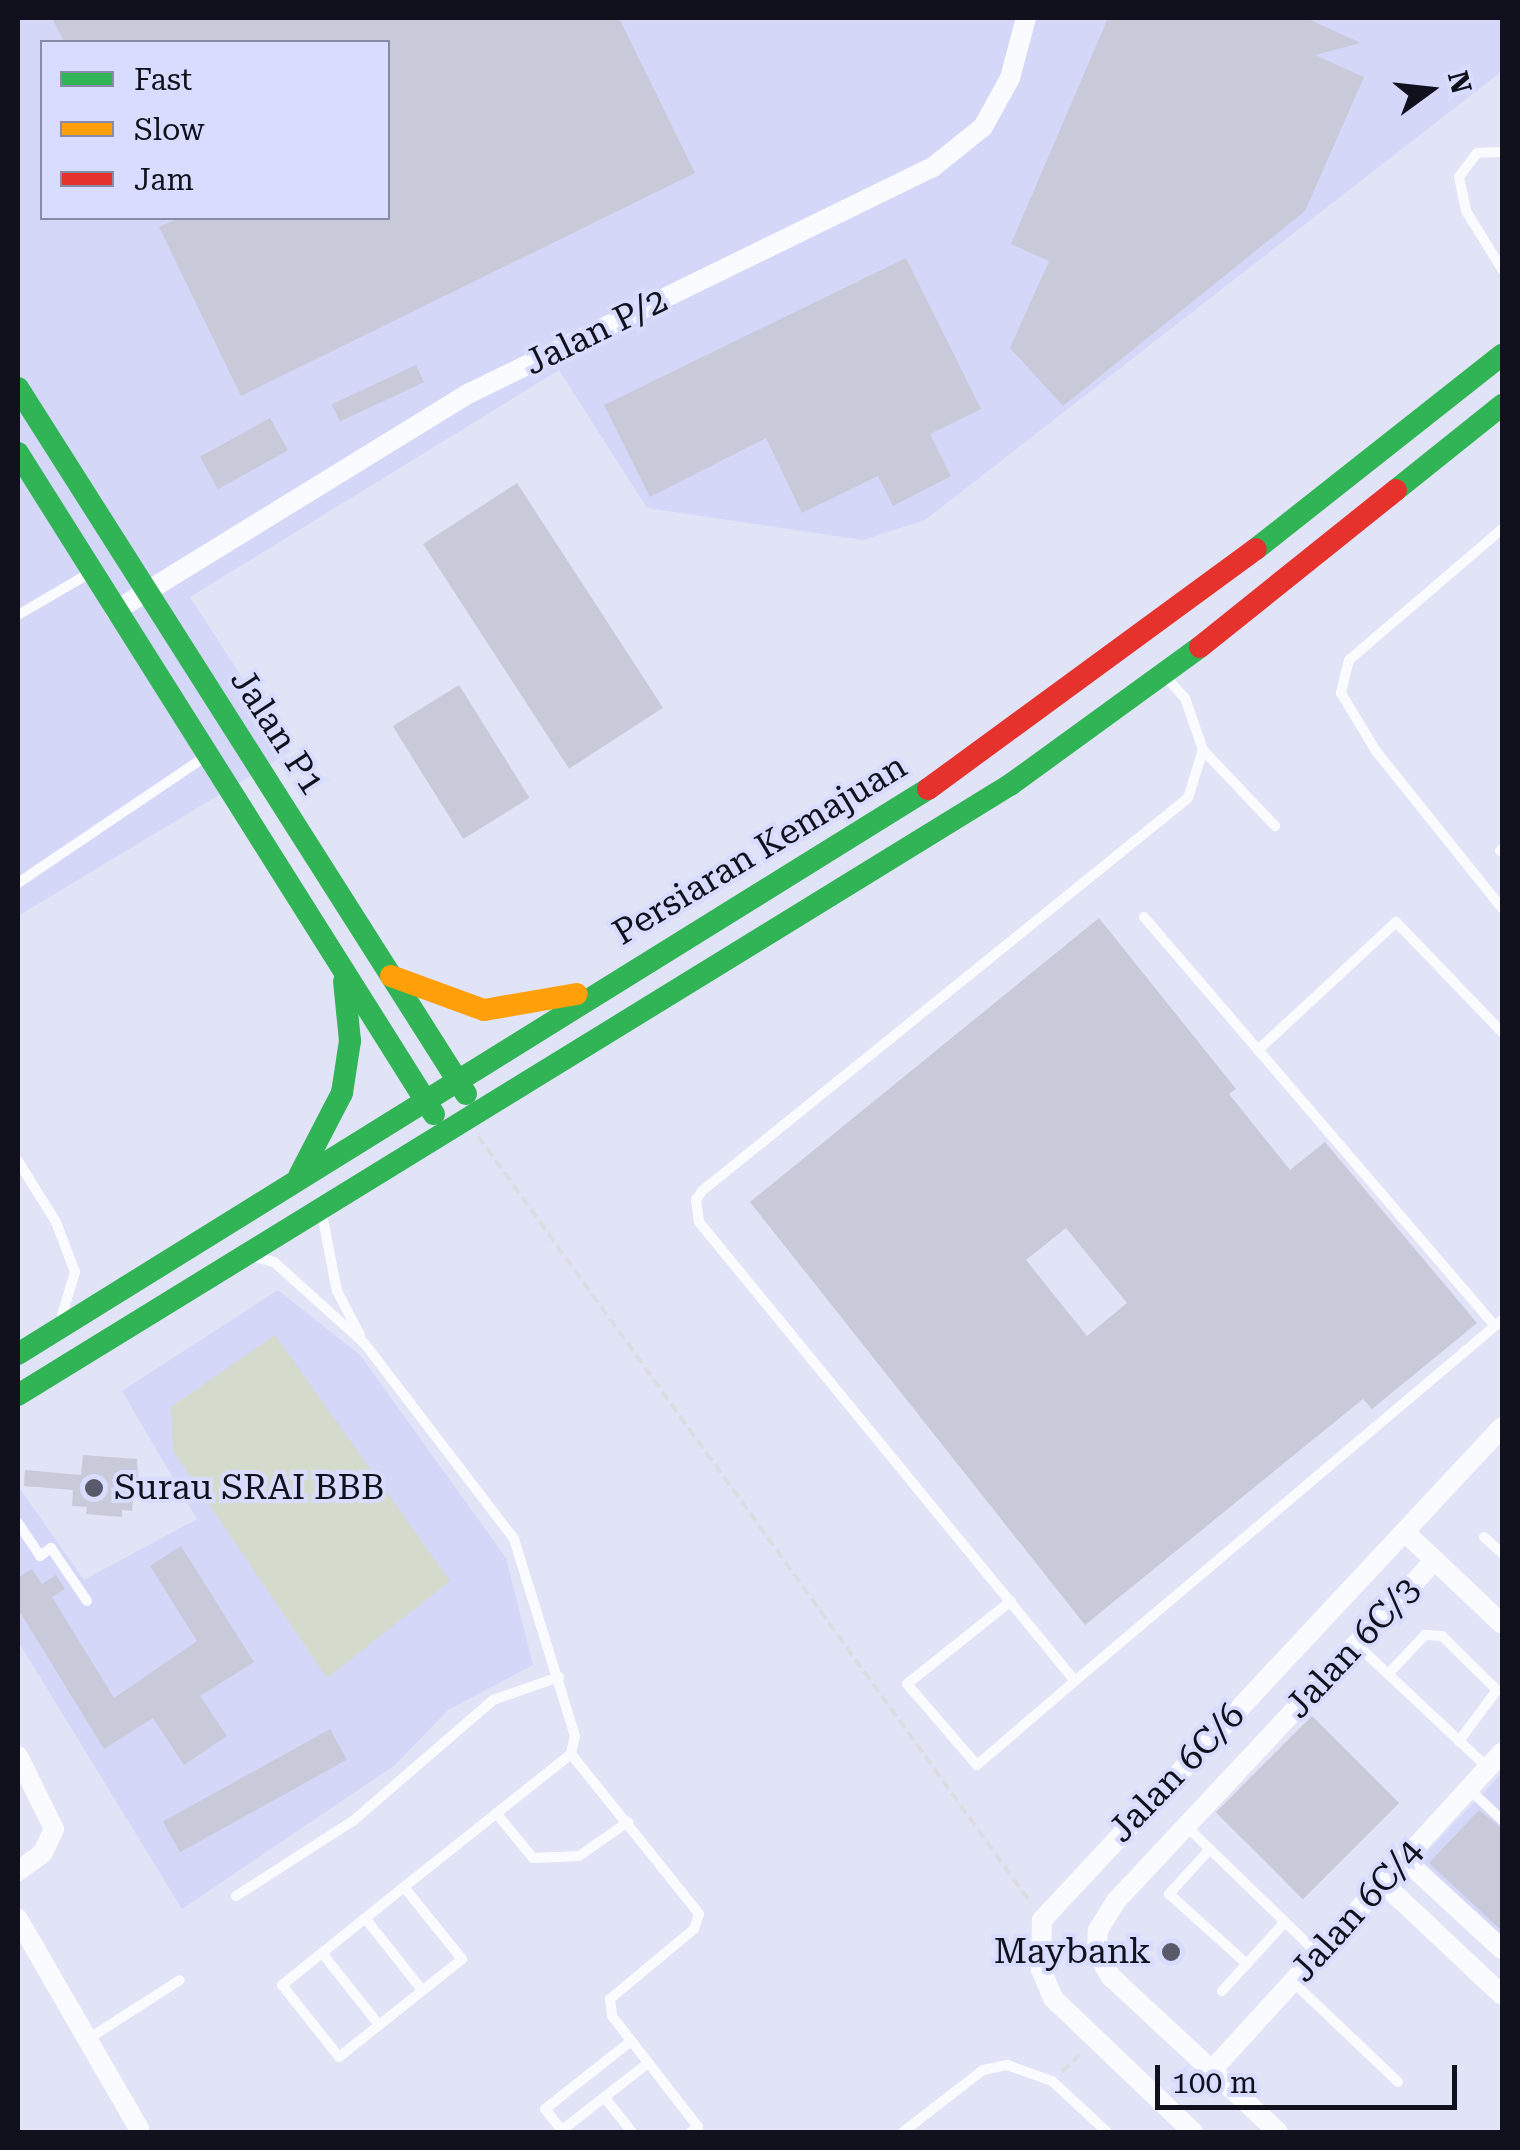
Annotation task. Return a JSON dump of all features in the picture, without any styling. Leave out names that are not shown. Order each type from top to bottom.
[{"type":"main road","name":"Persiaran Kemajuan","points":[[18,1354],[603,987],[936,784],[1159,626],[1502,355]]},
{"type":"main road","name":"Jalan P1","points":[[18,388],[457,1079],[472,1116]]},
{"type":"main road","name":"Persiaran Kemajuan","points":[[18,1396],[242,1253],[472,1116],[725,954],[967,812],[1164,676],[1502,404]]},
{"type":"main road","name":"Jalan P1","points":[[18,453],[445,1132]]},
{"type":"main road","points":[[296,1182],[342,1093],[350,1040],[343,970]]},
{"type":"main road","points":[[391,976],[484,1010],[603,987]]},
{"type":"street","name":"Jalan P/2","points":[[115,611],[470,393],[933,166],[983,127],[1010,78],[1026,18]]},
{"type":"street","name":"Jalan 6C/6","points":[[1042,1920],[1408,1535],[1502,1427]]},
{"type":"street","points":[[1408,1535],[1502,1624]]},
{"type":"street","name":"Jalan 6C/3","points":[[1278,2132],[1111,1977],[1098,1954],[1098,1930],[1116,1901],[1435,1560]]},
{"type":"street","name":"Jalan 6C/4","points":[[1212,2070],[1502,1752]]},
{"type":"street","points":[[18,1756],[47,1804],[54,1830],[43,1853],[18,1871]]},
{"type":"street","points":[[1404,1859],[1502,1948]]},
{"type":"street","points":[[1382,1882],[1502,1995]]},
{"type":"street","points":[[1042,1920],[1041,1970],[1053,1998],[1193,2132]]},
{"type":"street","points":[[20,1930],[139,2129]]},
{"type":"lane","points":[[1502,152],[1477,153],[1459,177],[1466,210],[1502,269]]},
{"type":"lane","points":[[1502,529],[1349,660],[1340,693],[1376,751],[1502,908]]},
{"type":"lane","points":[[18,615],[91,572]]},
{"type":"lane","points":[[1164,676],[1185,698],[1203,750],[1275,826]]},
{"type":"lane","points":[[1075,1681],[710,1237],[699,1222],[696,1200],[1167,820],[1188,798],[1203,750]]},
{"type":"lane","points":[[18,883],[207,756]]},
{"type":"lane","points":[[1011,1602],[907,1684],[977,1765],[1498,1323],[1144,917]]},
{"type":"lane","points":[[1258,1050],[1396,922],[1502,1032]]},
{"type":"lane","points":[[18,1161],[56,1222],[75,1272],[71,1301],[51,1333]]},
{"type":"lane","points":[[320,1206],[337,1291],[365,1344],[514,1539],[575,1736],[571,1754],[496,1813],[282,1985],[339,2057],[462,1959],[404,1887]]},
{"type":"lane","points":[[242,1253],[274,1262],[365,1344]]},
{"type":"lane","points":[[18,1523],[40,1556],[51,1548],[87,1601]]},
{"type":"lane","points":[[1484,1537],[1502,1553]]},
{"type":"lane","points":[[1388,1674],[1426,1635],[1442,1636],[1497,1690],[1459,1741]]},
{"type":"lane","points":[[1356,1644],[1488,1768]]},
{"type":"lane","points":[[236,1896],[353,1821],[493,1700],[558,1677]]},
{"type":"lane","points":[[571,1754],[699,1914],[694,1929],[610,1999],[612,2016],[698,2127],[691,2132]]},
{"type":"lane","points":[[1469,1788],[1502,1820]]},
{"type":"lane","points":[[496,1813],[533,1858],[578,1856],[628,1822]]},
{"type":"lane","points":[[1186,1826],[1318,1954]]},
{"type":"lane","points":[[1210,1849],[1169,1894],[1247,1964]]},
{"type":"lane","points":[[365,1918],[422,1990]]},
{"type":"lane","points":[[1222,1992],[1284,1922]]},
{"type":"lane","points":[[322,1953],[380,2025]]},
{"type":"lane","points":[[87,2040],[180,1980]]},
{"type":"lane","points":[[1293,1982],[1398,2082]]},
{"type":"lane","points":[[631,2041],[545,2110],[562,2132],[648,2063]]},
{"type":"lane","points":[[903,2132],[984,2070],[1031,2069],[1052,2081],[1107,2132]]},
{"type":"lane","points":[[604,2097],[632,2132]]},
{"type":"path","points":[[472,1116],[1042,1920]]},
{"type":"path","points":[[1052,2081],[1094,2041]]},
{"type":"shaded area","points":[[18,18],[1502,18],[1502,71],[925,520],[863,540],[647,508],[559,370],[190,597],[290,752],[18,916]]},
{"type":"shaded area","points":[[278,1290],[360,1355],[506,1558],[533,1665],[448,1710],[395,1765],[182,1909],[18,1641],[18,1486],[84,1580],[197,1519],[122,1391]]},
{"type":"shaded area","points":[[1502,1773],[1502,1961],[1409,1871]]},
{"type":"green space","points":[[275,1335],[450,1581],[327,1678],[173,1451],[171,1407]]},
{"type":"building","points":[[52,18],[619,18],[695,173],[241,396],[159,227],[175,220],[390,220],[390,40],[63,40]]},
{"type":"building","points":[[1108,18],[1306,18],[1361,43],[1315,55],[1364,77],[1305,211],[1063,406],[1010,348],[1049,261],[1011,244]]},
{"type":"building","points":[[906,258],[981,409],[930,434],[951,476],[893,506],[878,476],[802,513],[766,438],[650,497],[604,405]]},
{"type":"building","points":[[416,365],[424,382],[340,422],[332,404]]},
{"type":"building","points":[[270,418],[288,450],[218,489],[200,457]]},
{"type":"building","points":[[517,483],[663,708],[569,769],[423,544]]},
{"type":"building","points":[[459,685],[529,798],[463,839],[393,726]]},
{"type":"building","points":[[1099,918],[1236,1089],[1229,1094],[1290,1170],[1325,1142],[1477,1323],[1372,1409],[1363,1399],[1085,1625],[750,1202]],"holes":[[[1066,1228],[1127,1303],[1087,1336],[1026,1260]]]},
{"type":"building","name":"Surau SRAI BBB","points":[[83,1455],[137,1459],[139,1493],[134,1492],[132,1511],[122,1510],[122,1517],[86,1514],[87,1507],[72,1506],[73,1490],[24,1486],[25,1470],[81,1475]]},
{"type":"building","points":[[181,1546],[254,1662],[200,1696],[227,1736],[184,1765],[153,1718],[104,1749],[18,1609],[18,1578],[32,1569],[42,1584],[56,1575],[65,1589],[52,1597],[114,1698],[197,1641],[150,1566]]},
{"type":"building","points":[[1312,1716],[1399,1803],[1303,1899],[1216,1812]]},
{"type":"building","points":[[330,1729],[347,1760],[180,1852],[163,1822]]},
{"type":"building","points":[[1479,1810],[1502,1829],[1502,1931],[1429,1863]]},
{"type":"traffic: fast","points":[[1256,549],[1502,355]]},
{"type":"traffic: fast","points":[[18,388],[466,1094]]},
{"type":"traffic: fast","points":[[1396,490],[1502,405]]},
{"type":"traffic: fast","points":[[18,453],[434,1114]]},
{"type":"traffic: fast","points":[[18,1395],[1010,785],[1200,647]]},
{"type":"traffic: fast","points":[[18,1354],[928,789]]},
{"type":"traffic: fast","points":[[299,1176],[342,1093],[350,1041],[344,981]]},
{"type":"traffic: slow","points":[[391,976],[484,1010],[577,994]]},
{"type":"traffic: jam","points":[[1200,647],[1396,490]]},
{"type":"traffic: jam","points":[[928,789],[1256,549]]},
{"type":"place","name":"Surau SRAI BBB","points":[[94,1488]]},
{"type":"place","name":"Maybank","points":[[1171,1952]]}]
